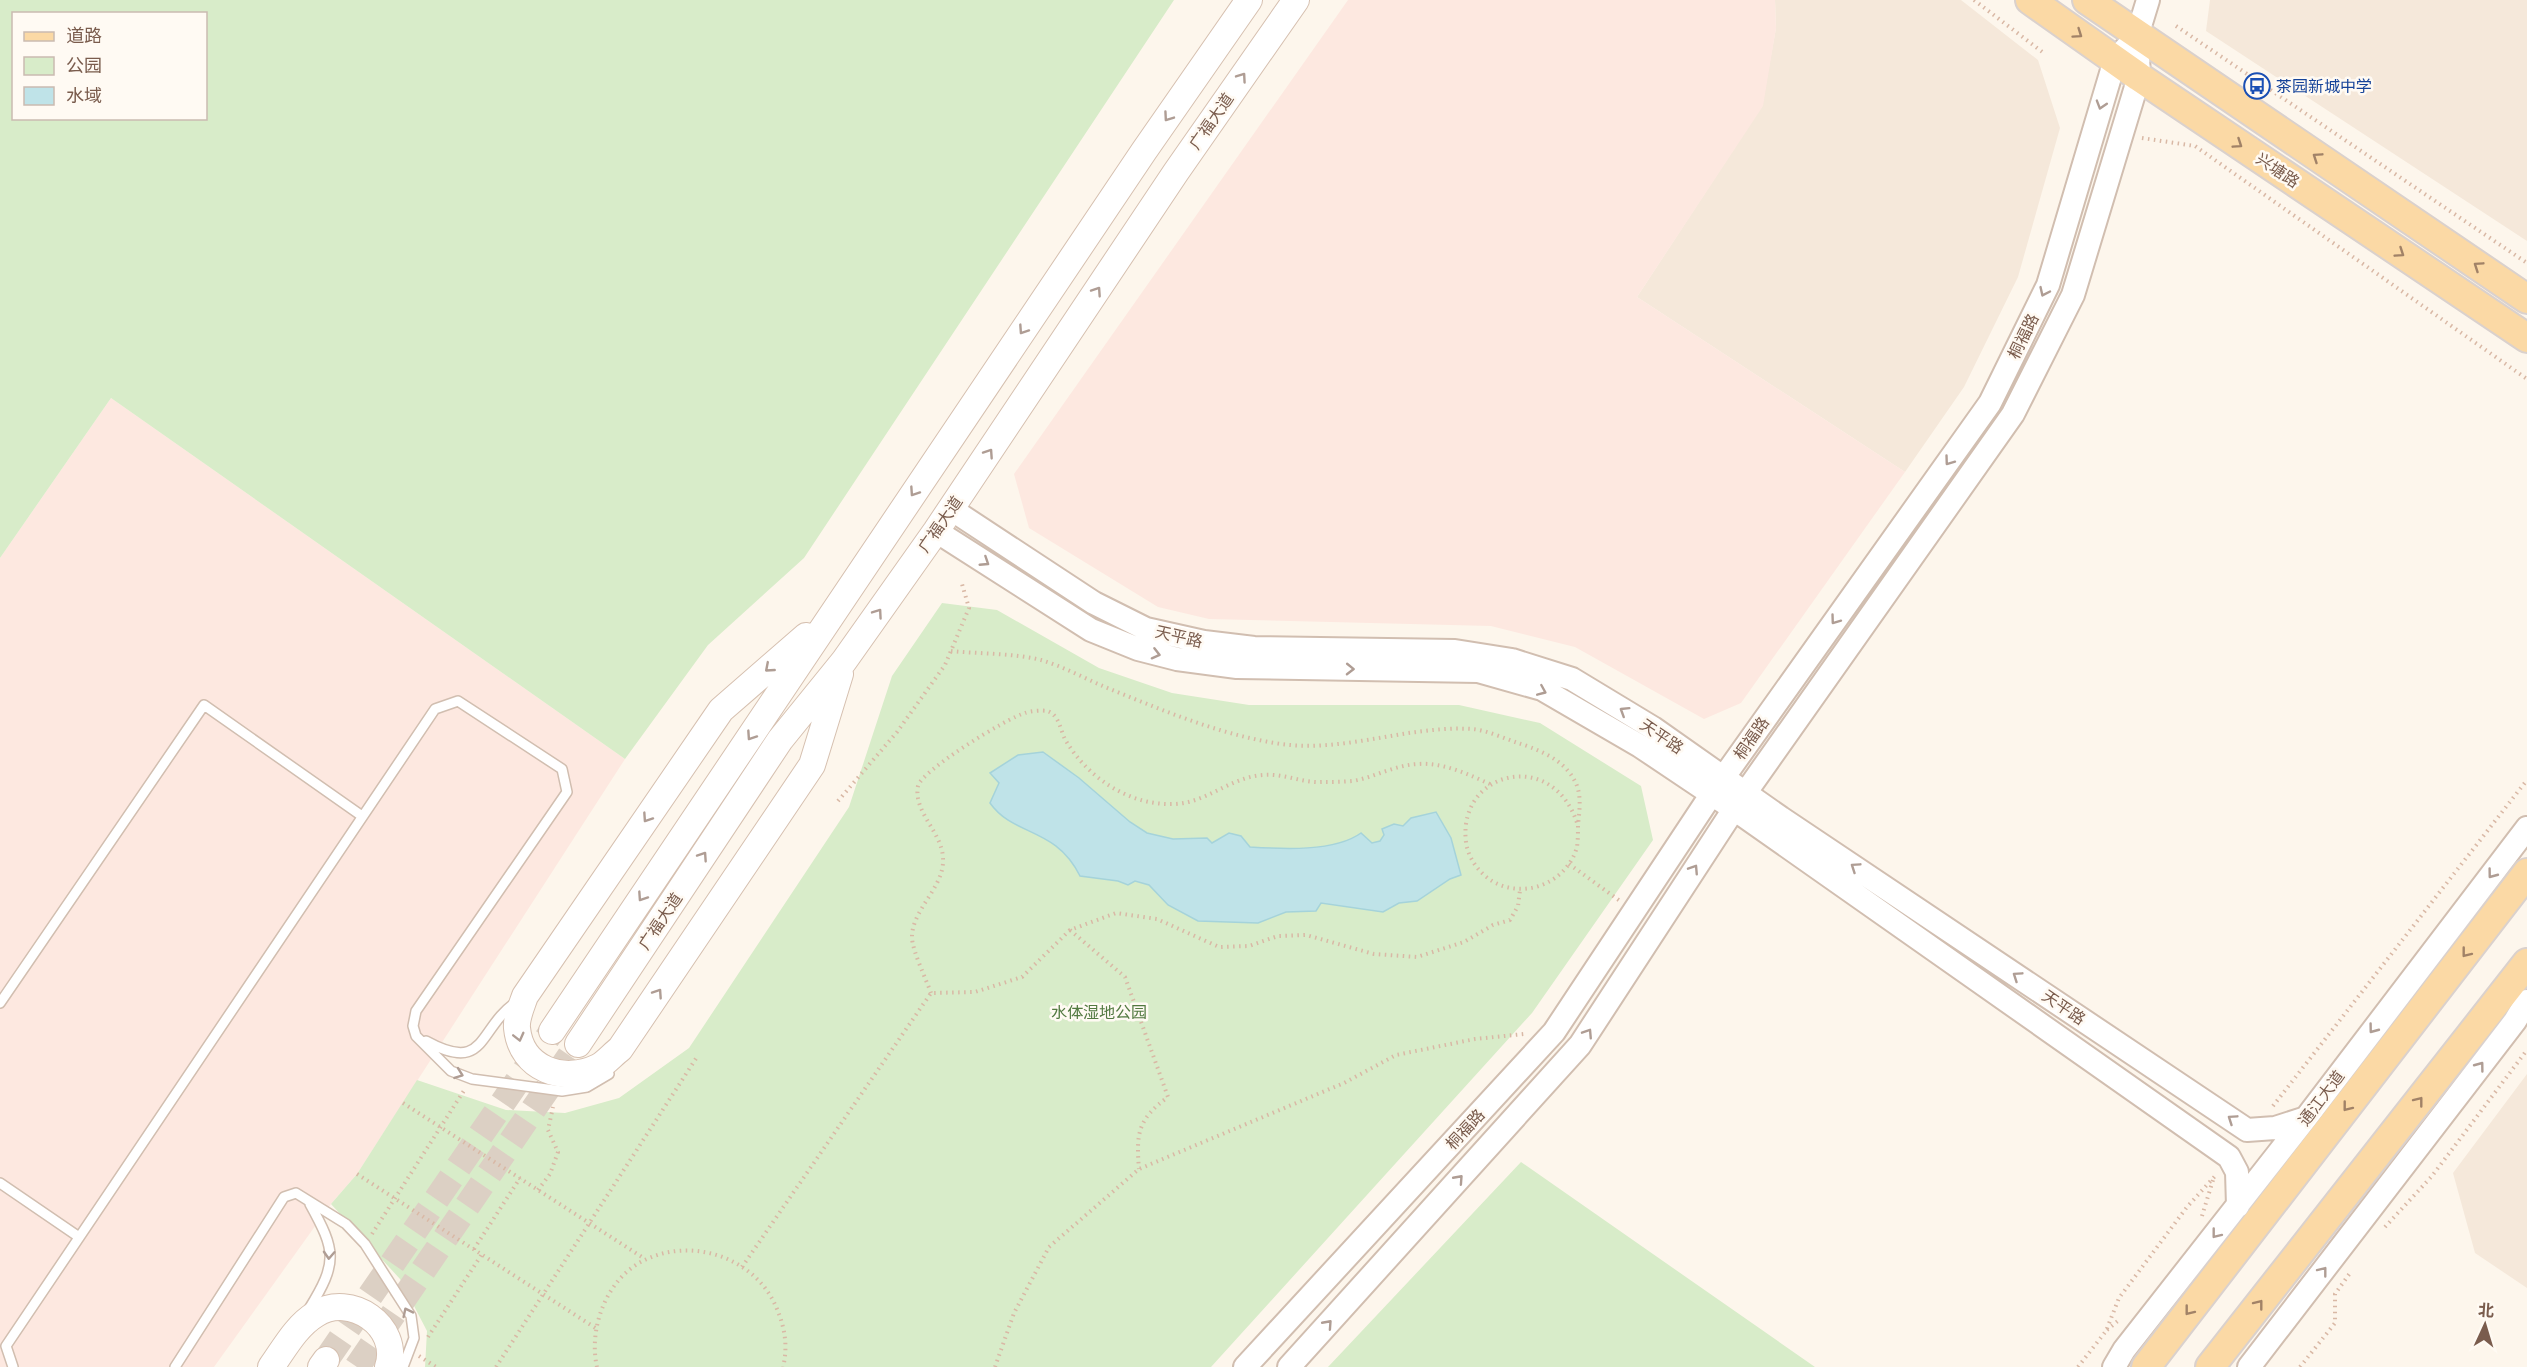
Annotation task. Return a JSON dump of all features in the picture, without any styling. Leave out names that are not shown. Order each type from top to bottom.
[{"type":"main road","name":"广福大道","points":[[552,1031],[829,616],[1249,0]]},
{"type":"main road","name":"广福大道","points":[[578,1044],[780,740],[844,661],[936,531],[1176,172],[1296,0]]},
{"type":"main road","name":"兴塘路","points":[[2030,0],[2139,77],[2527,338]]},
{"type":"main road","name":"兴塘路","points":[[2087,0],[2527,299]]},
{"type":"main road","points":[[829,616],[721,710],[525,996],[516,1026],[522,1048],[541,1070],[571,1075],[599,1066],[620,1049],[812,765],[844,661]]},
{"type":"main road","name":"通江大道","points":[[2146,1367],[2527,873]]},
{"type":"main road","points":[[2210,1367],[2527,963]]},
{"type":"main road","points":[[271,1367],[296,1331],[317,1313],[343,1308],[371,1315],[388,1335],[391,1359],[388,1367]]},
{"type":"street","name":"桐福路","points":[[1289,1367],[1580,1045],[1740,801],[2013,414],[2073,295],[2139,77],[2137,36],[2148,0]]},
{"type":"street","name":"桐福路","points":[[1245,1367],[1554,1032],[1717,787],[1990,403],[2048,285],[2115,60],[2137,36]]},
{"type":"street","name":"天平路","points":[[951,509],[1094,603],[1146,629],[1204,642],[1254,648],[1455,651],[1512,660],[1572,679],[1653,729],[1717,787]]},
{"type":"street","name":"天平路","points":[[936,531],[1091,630],[1138,649],[1177,659],[1237,667],[1478,671],[1542,689],[1740,801],[2247,1130]]},
{"type":"street","name":"天平路","points":[[1740,801],[2229,1157]]},
{"type":"street","name":"通江大道","points":[[2115,1367],[2124,1350],[2306,1118],[2527,828]]},
{"type":"street","points":[[2249,1367],[2508,1030],[2527,1001]]},
{"type":"street","points":[[2247,1130],[2275,1128],[2306,1118]]},
{"type":"street","points":[[2229,1157],[2237,1172],[2238,1206]]},
{"type":"lane","points":[[13,1367],[6,1346],[435,709],[458,701],[561,769],[567,792],[416,1011],[413,1026],[416,1036],[451,1071],[472,1078],[562,1091],[587,1087],[608,1076],[620,1049]]},
{"type":"lane","points":[[0,1003],[204,705],[362,816]]},
{"type":"lane","points":[[416,1036],[446,1052],[463,1054],[478,1048],[505,1009],[525,996]]},
{"type":"lane","points":[[0,1183],[79,1237]]},
{"type":"lane","points":[[175,1367],[284,1197],[296,1193],[346,1224],[365,1244],[411,1316],[414,1338],[403,1367]]},
{"type":"lane","points":[[296,1331],[326,1282],[329,1264],[330,1240],[309,1202]]},
{"type":"path","points":[[1974,0],[2045,54]]},
{"type":"path","points":[[2176,26],[2527,263]]},
{"type":"path","points":[[2142,138],[2195,146],[2527,379]]},
{"type":"path","points":[[838,801],[897,732],[945,665],[969,608],[962,584]]},
{"type":"path","points":[[951,651],[1041,660],[1192,722],[1282,744],[1335,744],[1409,734],[1473,729],[1535,748],[1568,770],[1582,797],[1577,846],[1569,864],[1556,878],[1539,887],[1520,890],[1501,886],[1485,876],[1474,863],[1467,847],[1465,829],[1469,811],[1478,796],[1492,785],[1508,778],[1526,776],[1545,781],[1561,792],[1573,808],[1578,826]]},
{"type":"path","points":[[931,993],[912,937],[922,907],[936,889],[943,858],[937,835],[917,798],[919,784],[926,773],[941,762],[1026,712],[1047,711],[1057,718],[1065,740],[1084,766],[1112,788],[1140,802],[1174,804],[1204,799],[1233,782],[1263,774],[1315,782],[1354,781],[1391,768],[1420,763],[1462,771],[1492,785]]},
{"type":"path","points":[[2247,1130],[2256,1117],[2267,1114],[2527,780]]},
{"type":"path","points":[[1569,864],[1621,901]]},
{"type":"path","points":[[931,993],[975,992],[1022,977],[1070,930],[1116,913],[1157,919],[1219,947],[1249,946],[1278,936],[1306,934],[1374,954],[1417,957],[1464,942],[1493,926],[1510,921],[1518,906],[1520,890]]},
{"type":"path","points":[[1070,930],[1125,977],[1168,1097],[1151,1109],[1136,1138],[1138,1169]]},
{"type":"path","points":[[742,1267],[931,993]]},
{"type":"path","points":[[995,1367],[1014,1313],[1049,1247],[1138,1169],[1344,1083],[1396,1054],[1475,1039],[1530,1033]]},
{"type":"path","points":[[2380,1232],[2432,1176],[2527,1050]]},
{"type":"path","points":[[496,1367],[697,1057]]},
{"type":"path","points":[[365,1244],[472,1078]]},
{"type":"path","points":[[403,1103],[645,1259]]},
{"type":"path","points":[[538,1190],[550,1174],[558,1152],[548,1130],[553,1107]]},
{"type":"path","points":[[2106,1331],[2119,1298],[2187,1207],[2213,1179],[2229,1157]]},
{"type":"path","points":[[357,1174],[597,1329]]},
{"type":"path","points":[[474,1249],[520,1178]]},
{"type":"path","points":[[2201,1220],[2213,1179]]},
{"type":"path","points":[[597,1367],[593,1351],[597,1319],[611,1290],[645,1259],[662,1254],[695,1250],[725,1257],[742,1267],[752,1273],[772,1296],[784,1325],[783,1367]]},
{"type":"path","points":[[417,1354],[482,1254]]},
{"type":"path","points":[[2300,1367],[2335,1323],[2336,1293],[2354,1267]]},
{"type":"path","points":[[2078,1367],[2106,1331],[2125,1315]]},
{"type":"shaded area","points":[[1348,0],[1775,0],[1776,28],[1763,106],[1637,297],[1905,472],[1741,703],[1704,719],[1575,647],[1491,626],[1209,619],[1158,607],[1029,528],[1014,474]]},
{"type":"shaded area","points":[[1775,0],[1961,0],[2038,60],[2060,128],[2018,277],[1964,387],[1905,472],[1637,297],[1762,106],[1776,28]]},
{"type":"shaded area","points":[[2210,0],[2527,0],[2527,241],[2206,31]]},
{"type":"shaded area","points":[[111,398],[625,759],[357,1174],[331,1204],[214,1367],[0,1367],[0,558]]},
{"type":"shaded area","points":[[2527,1074],[2527,1288],[2475,1253],[2453,1173]]},
{"type":"green space","points":[[0,0],[1174,0],[804,558],[708,645],[625,759],[111,398],[0,558]]},
{"type":"green space","name":"水体湿地公园","points":[[942,603],[997,610],[1099,668],[1172,693],[1249,705],[1459,705],[1540,723],[1641,786],[1653,840],[1532,1013],[1211,1367],[425,1367],[427,1331],[400,1279],[331,1204],[357,1174],[417,1080],[506,1110],[565,1113],[619,1098],[689,1048],[849,807],[892,676]]},
{"type":"green space","points":[[1521,1162],[1815,1367],[1328,1367]]},
{"type":"water","points":[[1043,752],[1079,778],[1130,822],[1147,833],[1173,839],[1207,838],[1212,843],[1229,833],[1241,836],[1250,847],[1308,848],[1337,843],[1361,833],[1372,843],[1380,841],[1384,835],[1382,829],[1394,824],[1403,826],[1411,818],[1436,812],[1451,838],[1461,875],[1450,879],[1417,901],[1399,903],[1383,912],[1321,903],[1316,911],[1286,912],[1258,923],[1198,921],[1168,905],[1149,885],[1135,881],[1128,885],[1118,881],[1080,876],[1059,848],[1000,814],[990,803],[999,783],[990,773],[1018,755]]},
{"type":"tunnel","points":[[326,1360],[552,1031]]},
{"type":"tunnel","points":[[357,1367],[578,1044]]},
{"type":"place","name":"茶园新城中学","points":[[2257,86]]}]
